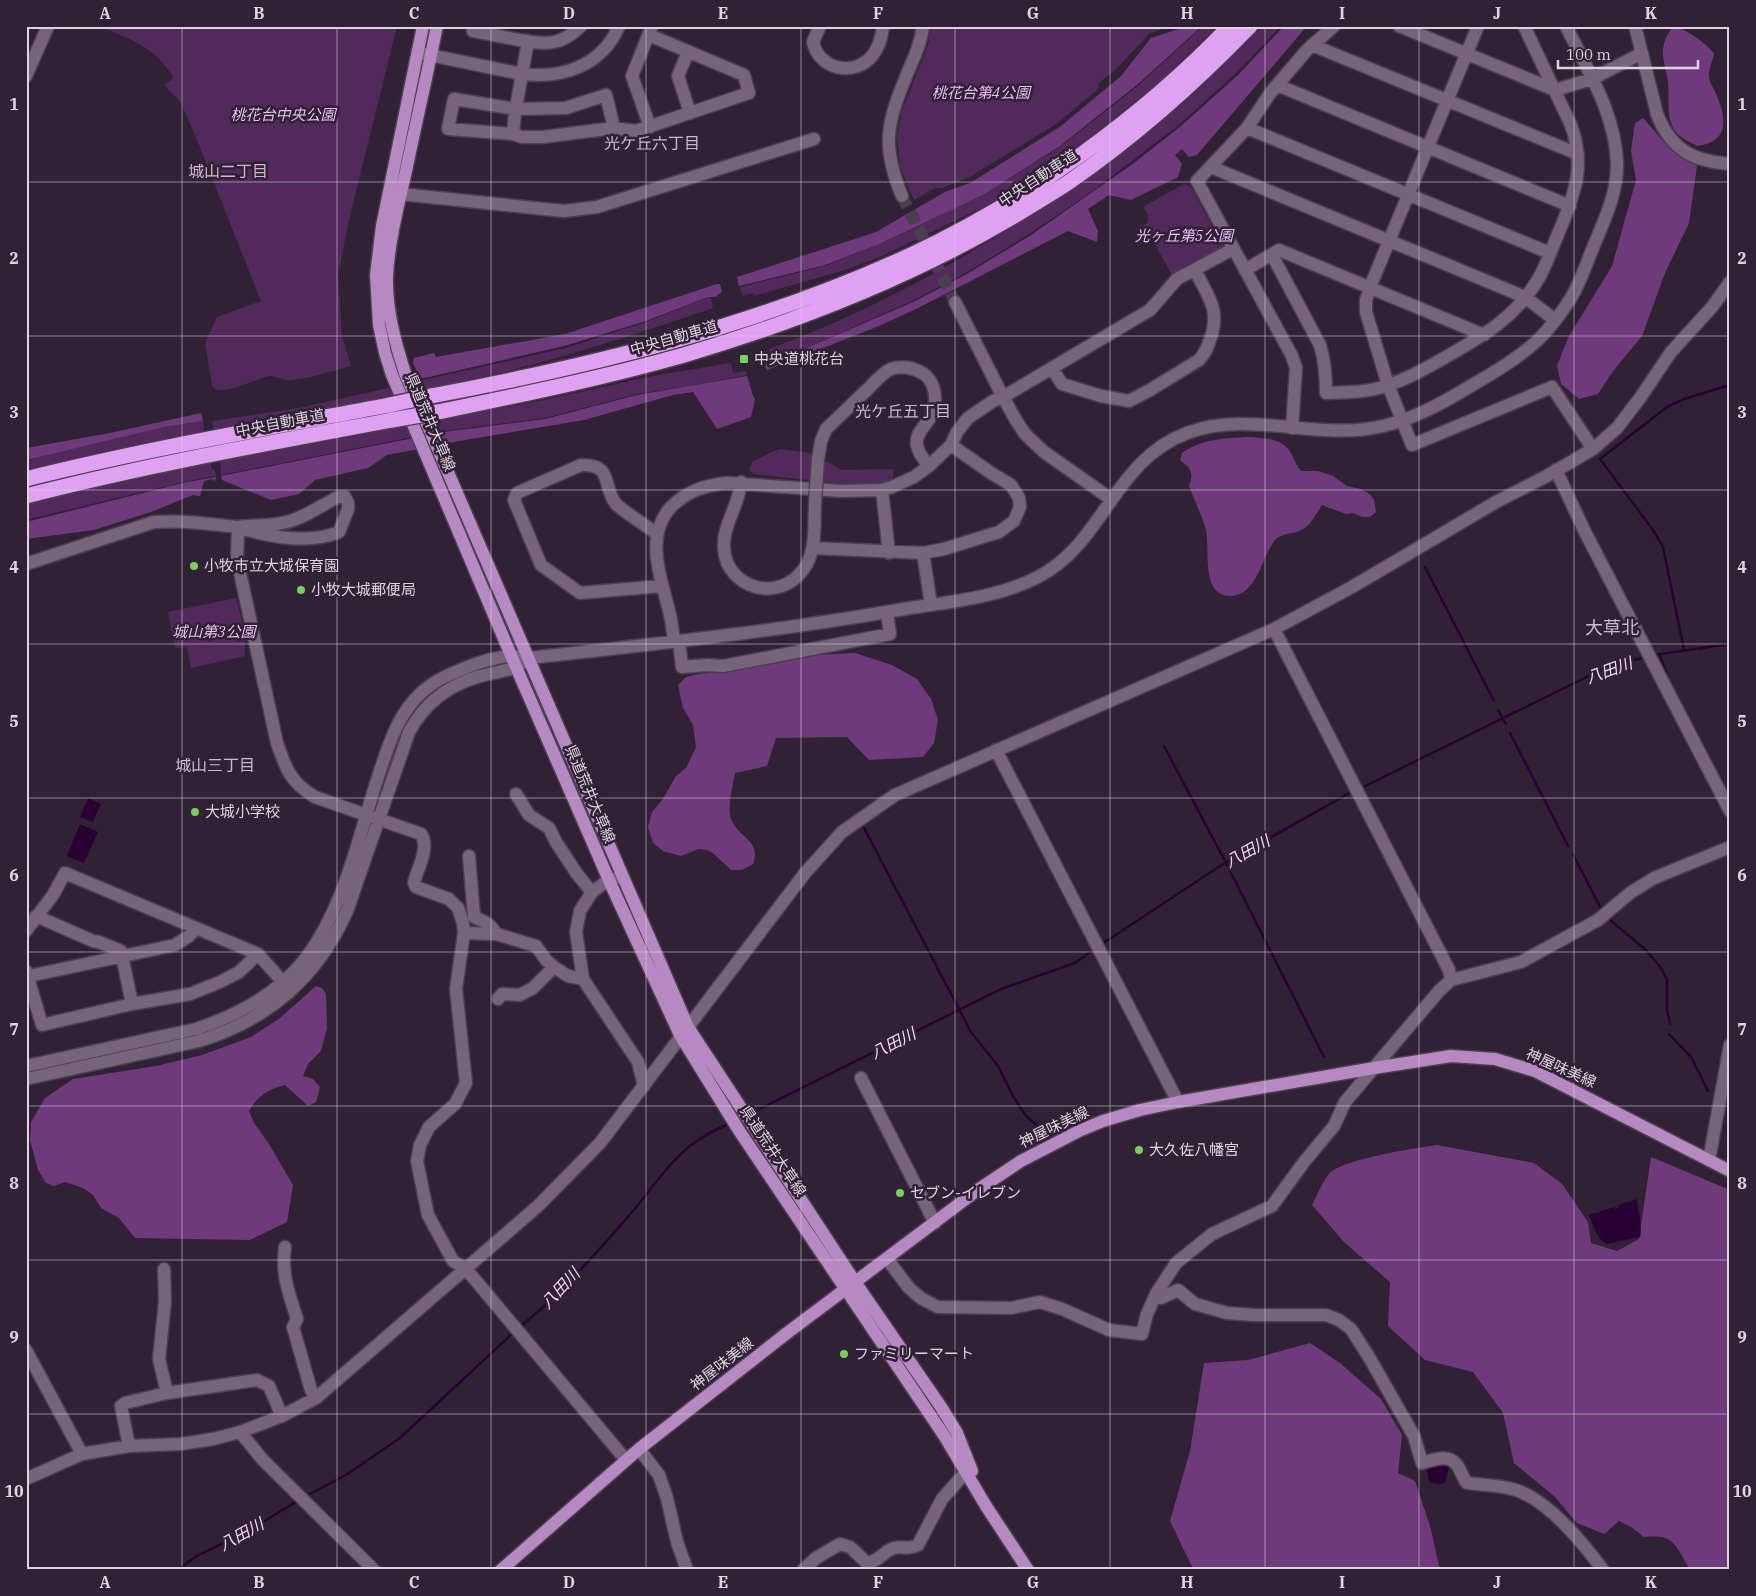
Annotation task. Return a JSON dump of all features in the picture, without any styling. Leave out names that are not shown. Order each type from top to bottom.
[{"type":"highway","name":"中央自動車道","points":[[26,479],[82,465],[219,437],[533,376],[681,340],[789,305],[914,253],[1021,194],[1089,148],[1176,77],[1230,26]]},
{"type":"highway","name":"中央自動車道","points":[[26,496],[88,480],[222,452],[438,412],[590,379],[685,354],[794,319],[854,296],[973,240],[1068,182],[1161,111],[1199,77],[1250,26]]},
{"type":"main road","name":"県道荒井大草線","points":[[423,26],[382,226],[376,275],[379,325],[392,375],[513,661],[616,878],[684,1031],[726,1110],[740,1132],[957,1433],[986,1506]]},
{"type":"main road","name":"県道荒井大草線","points":[[437,26],[393,228],[387,276],[388,301],[397,350],[409,382],[529,658],[616,878]]},
{"type":"main road","name":"県道荒井大草線","points":[[684,1031],[754,1126],[986,1506],[1028,1570]]},
{"type":"main road","name":"神屋味美線","points":[[501,1570],[626,1460],[787,1333],[979,1189],[1021,1161],[1064,1138],[1103,1121],[1140,1110],[1178,1102],[1374,1068],[1451,1056],[1495,1059],[1535,1071],[1730,1171]]},
{"type":"street","points":[[26,76],[48,26]]},
{"type":"street","points":[[473,26],[473,31],[538,43],[554,42],[570,35],[580,26]]},
{"type":"street","points":[[418,52],[522,74],[552,75],[565,73],[595,58],[606,48],[619,26]]},
{"type":"street","points":[[820,26],[813,42],[819,56],[828,64],[846,68],[864,62],[872,56],[881,38],[883,26]]},
{"type":"street","points":[[902,196],[890,161],[888,143],[890,123],[895,102],[918,50],[923,26]]},
{"type":"street","points":[[1292,428],[1296,368],[1292,356],[1197,181],[1247,128],[1277,85],[1307,50],[1334,26]]},
{"type":"street","points":[[1398,26],[1555,90],[1592,79],[1642,53]]},
{"type":"street","points":[[1478,26],[1370,287],[1366,300],[1366,312],[1388,385],[1412,445],[1552,387],[1593,449]]},
{"type":"street","points":[[1272,255],[1320,345],[1325,364],[1326,393],[1357,392],[1388,385],[1412,376],[1484,335],[1506,319],[1540,276],[1570,206],[1578,177],[1578,154],[1571,125],[1524,26]]},
{"type":"street","points":[[26,1066],[196,1029],[215,1023],[254,1004],[283,982],[306,958],[330,919],[348,874],[396,727],[420,694],[450,674],[474,665],[838,621],[1009,590],[1039,577],[1063,562],[1085,537],[1137,465],[1165,443],[1182,434],[1210,426],[1228,424],[1254,424],[1349,431],[1370,429],[1402,421],[1439,405],[1513,360],[1542,336],[1570,299],[1608,210],[1616,178],[1616,154],[1610,119],[1566,26]]},
{"type":"street","points":[[1636,26],[1662,128],[1685,153],[1701,160],[1730,164]]},
{"type":"street","points":[[614,128],[606,95],[566,108],[516,109],[454,99],[448,129],[514,134],[522,138],[614,128],[636,131],[650,127],[749,93],[744,75],[688,52],[650,31],[632,76],[650,127]]},
{"type":"street","points":[[514,134],[516,109],[528,41]]},
{"type":"street","points":[[1312,45],[1578,154]]},
{"type":"street","points":[[688,52],[678,76],[690,113]]},
{"type":"street","points":[[1277,85],[1570,206]]},
{"type":"street","points":[[1247,128],[1550,254]]},
{"type":"street","points":[[400,194],[564,211],[597,208],[814,139]]},
{"type":"street","points":[[1211,167],[1524,297],[1555,320]]},
{"type":"street","points":[[887,612],[890,634],[723,666],[707,664],[682,667],[662,586],[657,559],[657,534],[667,513],[686,495],[710,485],[741,482],[841,491],[882,490],[904,482],[929,466],[951,445],[957,432],[968,418],[993,401],[1003,397],[1150,310],[1178,278],[1233,249]]},
{"type":"street","points":[[1245,270],[1279,250],[1484,335]]},
{"type":"street","points":[[1052,368],[1062,384],[1101,396],[1129,401],[1199,360],[1205,354],[1216,319],[1214,308],[1195,270]]},
{"type":"street","points":[[26,1479],[82,1454],[129,1446],[180,1444],[213,1439],[240,1432],[282,1416],[316,1398],[538,1206],[600,1143],[805,873],[842,832],[895,795],[1274,630],[1352,587],[1496,502],[1593,449],[1617,428],[1671,352],[1712,307],[1730,282]]},
{"type":"street","points":[[954,302],[1017,422],[1034,443],[1111,500]]},
{"type":"street","points":[[741,482],[737,503],[723,537],[725,558],[735,575],[742,582],[762,589],[776,588],[787,584],[804,570],[813,548],[818,458],[821,441],[826,429],[884,374],[899,367],[908,367],[924,374],[930,380],[936,396],[932,414],[919,431],[917,440],[917,449],[929,466]]},
{"type":"street","points":[[813,548],[923,553],[944,549],[999,532],[1014,521],[1020,507],[1019,498],[1010,485],[951,445]]},
{"type":"street","points":[[657,534],[616,503],[603,471],[592,464],[582,465],[517,493],[514,500],[542,565],[580,593],[662,586]]},
{"type":"street","points":[[1556,470],[1585,532],[1730,811]]},
{"type":"street","points":[[882,490],[889,552]]},
{"type":"street","points":[[26,564],[154,522],[188,521],[238,527],[255,533],[304,539],[323,537],[338,532],[348,509],[348,502],[345,497],[338,497],[300,518],[278,524],[255,524],[238,527]]},
{"type":"street","points":[[238,527],[237,559],[277,743],[292,778],[302,789],[315,797],[417,831],[424,836],[422,860],[414,882],[416,886],[449,899],[461,912],[464,933],[456,989],[466,1083],[455,1104],[429,1127],[420,1145],[418,1161],[428,1215],[453,1262],[466,1269],[626,1460]]},
{"type":"street","points":[[923,553],[931,605]]},
{"type":"street","points":[[1274,630],[1449,970],[1451,980]]},
{"type":"street","points":[[26,1079],[208,1038],[236,1028],[280,1000],[309,973],[336,935],[348,911],[409,732],[418,716],[431,701],[455,685],[513,661]]},
{"type":"street","points":[[996,750],[1178,1102]]},
{"type":"street","points":[[516,794],[529,815],[549,828],[567,858],[592,892]]},
{"type":"street","points":[[887,1259],[909,1288],[922,1299],[938,1307],[1011,1308],[1040,1302],[1062,1309],[1109,1330],[1142,1334],[1147,1314],[1156,1294],[1176,1263],[1212,1234],[1272,1206],[1304,1162],[1334,1126],[1345,1102],[1439,991],[1451,980],[1521,962],[1598,920],[1630,893],[1654,878],[1730,847]]},
{"type":"street","points":[[470,856],[474,917],[488,924],[496,934]]},
{"type":"street","points":[[26,931],[65,873],[258,954],[283,982]]},
{"type":"street","points":[[616,878],[592,892],[580,911],[576,932],[583,979],[638,1062],[644,1086]]},
{"type":"street","points":[[36,916],[121,951],[132,1004]]},
{"type":"street","points":[[196,928],[189,936],[175,945],[28,973],[42,1025],[132,1004],[190,994],[239,972],[258,954]]},
{"type":"street","points":[[464,933],[496,934],[536,946],[546,960],[554,967],[568,976],[583,979]]},
{"type":"street","points":[[93,941],[92,946],[96,961]]},
{"type":"street","points":[[498,999],[502,994],[520,995],[533,988],[554,967]]},
{"type":"street","points":[[1709,1160],[1730,1045]]},
{"type":"street","points":[[861,1078],[935,1223]]},
{"type":"street","points":[[285,1247],[283,1263],[285,1279],[297,1319],[293,1327],[311,1390],[316,1398]]},
{"type":"street","points":[[164,1269],[166,1301],[158,1359],[167,1393]]},
{"type":"street","points":[[1156,1294],[1161,1298],[1178,1290],[1195,1304],[1227,1313],[1254,1315],[1326,1314],[1339,1320],[1351,1329],[1369,1357],[1414,1436],[1422,1463],[1445,1458],[1450,1459],[1457,1464],[1467,1483],[1514,1489],[1528,1495],[1549,1510],[1580,1540],[1603,1570]]},
{"type":"street","points":[[26,1350],[82,1454]]},
{"type":"street","points":[[129,1446],[121,1406],[125,1403],[167,1393],[257,1380],[270,1386],[282,1416]]},
{"type":"street","points":[[240,1432],[263,1460],[374,1570]]},
{"type":"street","points":[[639,1450],[659,1475],[667,1498],[677,1542],[687,1570]]},
{"type":"street","points":[[803,1570],[816,1558],[840,1544],[850,1547],[867,1564],[876,1562],[892,1548],[911,1549],[918,1545],[942,1499],[966,1472]]},
{"type":"green space","name":"桃花台中央公園","points":[[99,26],[397,26],[349,220],[338,275],[342,336],[351,366],[298,379],[287,380],[271,376],[265,377],[231,389],[223,390],[212,386],[205,343],[217,317],[261,301],[181,103],[164,85],[174,78],[150,51],[132,40]]},
{"type":"green space","name":"桃花台第4公園","points":[[931,26],[1170,26],[1149,34],[1116,69],[1099,83],[1098,89],[1058,123],[968,178],[942,188],[935,188],[914,200],[900,167],[897,135],[902,111],[928,45]]},
{"type":"green space","points":[[1203,26],[1217,26],[1156,85],[1087,139],[996,201],[884,255],[848,269],[754,296],[753,293],[743,296],[740,287],[825,266],[877,245],[983,195],[1060,147],[1139,85]]},
{"type":"green space","points":[[1263,26],[1281,26],[1236,73],[1180,124],[1090,193],[1029,234],[964,274],[912,301],[765,366],[762,355],[769,352],[769,349],[836,322],[900,291],[963,257],[1074,187],[1121,153],[1181,105]]},
{"type":"green space","name":"光ヶ丘第5公園","points":[[1184,184],[1191,187],[1223,246],[1221,250],[1172,275],[1144,225],[1148,222],[1148,215],[1143,207]]},
{"type":"green space","points":[[709,297],[711,298],[713,308],[615,340],[515,369],[402,394],[214,429],[212,421],[299,408],[566,348],[646,322]]},
{"type":"green space","points":[[731,363],[733,373],[746,371],[747,375],[637,394],[545,418],[443,431],[221,475],[220,460],[540,401],[653,376]]},
{"type":"green space","points":[[203,421],[204,431],[111,450],[26,471],[26,461],[45,455],[164,427]]},
{"type":"green space","points":[[780,449],[811,453],[842,470],[894,469],[892,484],[869,487],[754,474],[749,470],[752,462]]},
{"type":"green space","points":[[210,462],[216,476],[187,481],[26,520],[26,504]]},
{"type":"green space","name":"城山第3公園","points":[[236,598],[245,632],[245,656],[191,668],[187,647],[175,648],[168,612]]},
{"type":"shaded area","points":[[1188,26],[1202,26],[1138,84],[1060,146],[983,195],[877,245],[825,265],[739,286],[737,277],[876,232],[945,192],[970,183],[1061,126],[1121,76],[1151,38]]},
{"type":"shaded area","points":[[1284,26],[1307,26],[1197,155],[1189,157],[1182,149],[1175,155],[1182,164],[1178,177],[1131,200],[1109,195],[1088,209],[1098,231],[1097,242],[1068,231],[916,309],[879,326],[767,370],[765,366],[913,302],[965,275],[1031,235],[1134,163],[1181,126],[1238,75]]},
{"type":"shaded area","points":[[1676,26],[1687,31],[1714,53],[1709,71],[1709,79],[1720,105],[1723,123],[1720,134],[1710,143],[1697,146],[1685,140],[1675,131],[1670,119],[1668,82],[1663,52],[1668,34]]},
{"type":"shaded area","points":[[1643,118],[1672,151],[1697,166],[1689,223],[1665,273],[1642,336],[1613,371],[1598,394],[1579,399],[1561,384],[1557,366],[1568,338],[1612,266],[1636,180],[1631,151],[1635,123]]},
{"type":"shaded area","points":[[720,284],[722,292],[715,297],[708,297],[646,321],[564,346],[420,379],[413,363],[414,358],[434,353],[436,357],[565,334]]},
{"type":"shaded area","points":[[747,376],[755,399],[751,417],[717,429],[693,392],[673,395],[584,420],[387,455],[368,468],[315,480],[299,494],[271,500],[222,480],[221,476],[444,432],[545,419],[637,395]]},
{"type":"shaded area","points":[[201,413],[203,421],[164,427],[26,460],[26,448],[110,433]]},
{"type":"shaded area","points":[[1248,437],[1272,440],[1283,444],[1291,453],[1301,471],[1318,471],[1333,476],[1347,486],[1361,489],[1371,495],[1376,512],[1370,517],[1362,517],[1353,513],[1346,514],[1322,505],[1306,527],[1300,531],[1278,537],[1271,546],[1251,585],[1242,593],[1229,596],[1220,594],[1214,588],[1210,579],[1206,530],[1189,486],[1190,471],[1180,460],[1182,453],[1205,442]]},
{"type":"shaded area","points":[[216,477],[214,481],[212,479],[204,481],[200,496],[193,495],[151,512],[94,530],[26,539],[26,522],[187,482]]},
{"type":"shaded area","points":[[855,653],[892,665],[917,679],[931,699],[938,720],[934,743],[923,757],[869,760],[847,737],[776,738],[767,766],[735,773],[730,815],[734,825],[752,844],[755,856],[753,864],[742,870],[731,870],[707,850],[698,849],[681,856],[663,851],[653,843],[648,827],[652,812],[663,799],[676,776],[686,768],[696,747],[693,725],[683,708],[678,685],[686,677],[750,668],[818,655]]},
{"type":"shaded area","points":[[88,798],[101,804],[93,822],[80,817]]},
{"type":"shaded area","points":[[80,824],[98,832],[84,863],[67,856]]},
{"type":"shaded area","points":[[316,986],[322,988],[326,994],[327,1028],[321,1051],[308,1064],[303,1076],[313,1079],[320,1087],[316,1102],[308,1106],[285,1085],[264,1094],[249,1111],[254,1123],[269,1144],[293,1185],[287,1222],[250,1240],[135,1238],[119,1218],[101,1208],[93,1195],[83,1188],[65,1182],[54,1186],[46,1183],[38,1170],[30,1140],[31,1122],[45,1098],[73,1079],[156,1066],[202,1055],[251,1037],[280,1018]]},
{"type":"shaded area","points":[[1437,1145],[1534,1163],[1562,1184],[1588,1222],[1591,1243],[1617,1251],[1639,1239],[1651,1157],[1730,1190],[1730,1570],[1690,1570],[1677,1548],[1668,1539],[1654,1536],[1644,1537],[1619,1521],[1604,1534],[1577,1523],[1555,1497],[1514,1463],[1503,1413],[1473,1372],[1425,1360],[1388,1326],[1390,1282],[1344,1242],[1312,1205],[1329,1174],[1337,1169],[1363,1159]]},
{"type":"shaded area","points":[[1636,1199],[1640,1218],[1640,1237],[1608,1244],[1604,1242],[1596,1232],[1589,1215],[1615,1207],[1616,1209],[1619,1208],[1618,1205]]},
{"type":"shaded area","points":[[1310,1343],[1340,1363],[1381,1399],[1402,1435],[1398,1473],[1415,1481],[1430,1526],[1440,1570],[1198,1570],[1192,1567],[1170,1521],[1190,1451],[1204,1363],[1248,1360]]},
{"type":"shaded area","points":[[1430,1464],[1450,1464],[1445,1483],[1429,1482],[1427,1469]]},
{"type":"waterway","points":[[1684,650],[1663,547],[1653,530],[1600,459],[1667,407],[1684,399],[1730,385]]},
{"type":"waterway","points":[[1425,567],[1494,701]]},
{"type":"waterway","name":"八田川","points":[[1654,655],[1730,644]]},
{"type":"waterway","points":[[1659,654],[1669,680]]},
{"type":"waterway","name":"八田川","points":[[1361,788],[1607,667],[1646,657]]},
{"type":"waterway","name":"八田川","points":[[1498,710],[1506,724]]},
{"type":"waterway","points":[[1690,720],[1712,764]]},
{"type":"waterway","points":[[1510,733],[1568,846]]},
{"type":"waterway","points":[[1164,746],[1226,863],[1324,1057]]},
{"type":"waterway","name":"八田川","points":[[1102,944],[1220,866],[1353,791]]},
{"type":"waterway","points":[[864,828],[971,1032],[998,1066],[1013,1096],[1026,1116],[1046,1133]]},
{"type":"waterway","points":[[1573,854],[1601,909]]},
{"type":"waterway","points":[[1610,920],[1646,950],[1661,968],[1667,980],[1667,1010],[1670,1024]]},
{"type":"waterway","name":"八田川","points":[[749,1114],[1001,989],[1075,963],[1095,949]]},
{"type":"waterway","points":[[1669,1034],[1691,1057],[1708,1091]]},
{"type":"waterway","name":"八田川","points":[[521,1326],[551,1300],[579,1271],[633,1211],[663,1173],[688,1147],[713,1131],[731,1123]]},
{"type":"waterway","name":"八田川","points":[[306,1496],[346,1475],[400,1438],[513,1333]]},
{"type":"waterway","name":"八田川","points":[[177,1570],[197,1556],[248,1531],[299,1500]]},
{"type":"tunnel","points":[[902,196],[955,302]]},
{"type":"place","name":"中央道桃花台","points":[[744,359]]},
{"type":"place","name":"小牧市立大城保育園","points":[[194,566]]},
{"type":"place","name":"小牧大城郵便局","points":[[301,590]]},
{"type":"place","name":"大城小学校","points":[[195,812]]},
{"type":"place","name":"大久佐八幡宮","points":[[1139,1150]]},
{"type":"place","name":"セブン-イレブン","points":[[900,1193]]},
{"type":"place","name":"ファミリーマート","points":[[844,1354]]},
{"type":"district","name":"光ケ丘六丁目","points":[[652,143]]},
{"type":"district","name":"城山二丁目","points":[[228,171]]},
{"type":"district","name":"光ケ丘五丁目","points":[[903,411]]},
{"type":"district","name":"大草北","points":[[1612,628]]},
{"type":"district","name":"城山三丁目","points":[[215,765]]}]
